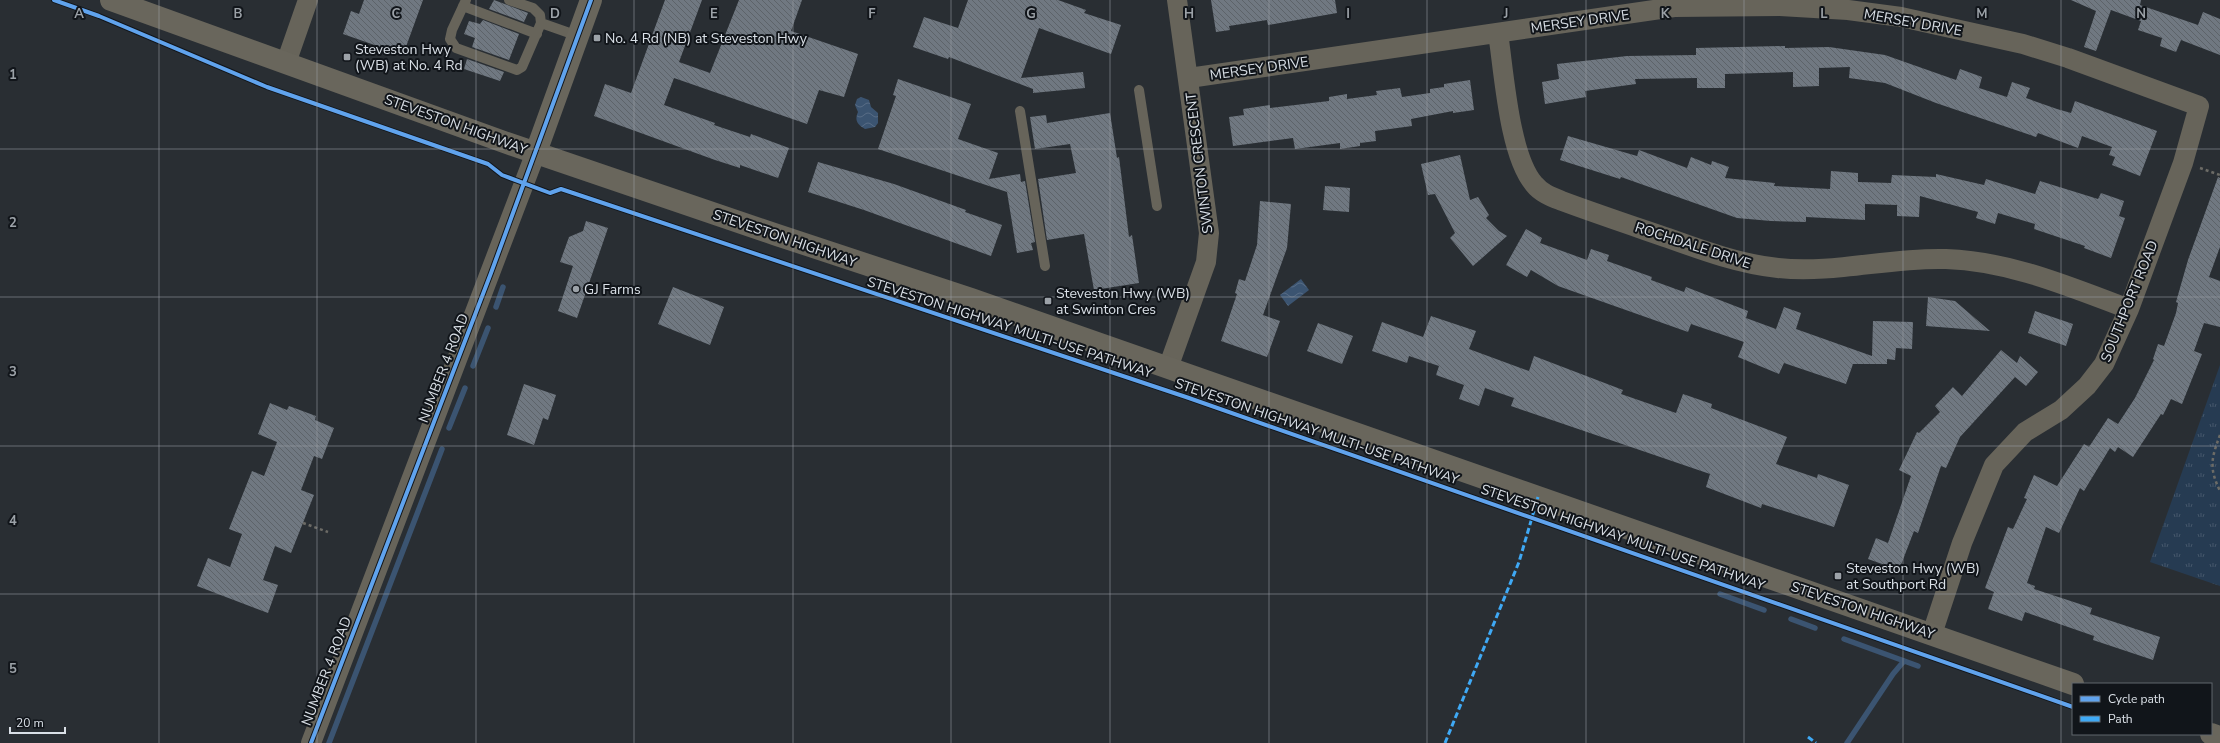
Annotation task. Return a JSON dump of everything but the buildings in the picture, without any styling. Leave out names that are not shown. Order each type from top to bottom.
[{"type":"main road","name":"STEVESTON HIGHWAY","points":[[111,0],[536,152],[777,236],[972,299],[2072,684]]},
{"type":"main road","name":"NUMBER 4 ROAD","points":[[536,152],[591,0]]},
{"type":"street","points":[[286,63],[308,0]]},
{"type":"street","name":"SWINTON CRESCENT","points":[[1168,368],[1206,262],[1209,233],[1189,78],[1177,0]]},
{"type":"street","name":"MERSEY DRIVE","points":[[1189,78],[1498,33],[1674,4],[1780,6],[1848,10],[1901,17],[2022,44],[2068,58],[2199,106]]},
{"type":"street","name":"ROCHDALE DRIVE","points":[[1498,33],[1513,129],[1521,159],[1534,184],[1544,193],[1562,201],[1712,254],[1755,265],[1780,268],[1819,268],[1920,259],[1973,261],[2035,275],[2129,309]]},
{"type":"street","name":"SOUTHPORT ROAD","points":[[1932,634],[1962,543],[1994,465],[2025,432],[2061,410],[2086,386],[2104,364],[2129,309],[2183,163],[2199,106]]},
{"type":"street","name":"NUMBER 4 ROAD","points":[[310,743],[536,152]]},
{"type":"lane","points":[[509,0],[533,8],[540,15],[541,23],[522,67],[517,70],[456,48],[450,39],[464,3],[536,34]]},
{"type":"lane","points":[[541,23],[578,36]]},
{"type":"lane","points":[[1139,90],[1157,206]]},
{"type":"lane","points":[[1020,111],[1045,266]]},
{"type":"path","points":[[2196,167],[2220,175]]},
{"type":"path","points":[[2220,435],[2212,459],[2211,468],[2220,492]]},
{"type":"path","points":[[303,522],[328,532]]},
{"type":"green space","points":[[2220,365],[2220,586],[2150,562]]},
{"type":"water","points":[[861,97],[869,100],[871,107],[878,113],[878,123],[875,127],[865,129],[857,122],[856,118],[858,112],[855,105],[857,99]]},
{"type":"water","points":[[1301,279],[1309,290],[1288,306],[1280,295]]},
{"type":"waterway","points":[[496,307],[503,287]]},
{"type":"waterway","points":[[473,366],[488,328]]},
{"type":"waterway","points":[[449,428],[465,388]]},
{"type":"waterway","points":[[329,743],[442,449]]},
{"type":"waterway","points":[[1720,594],[1764,610]]},
{"type":"waterway","points":[[1791,619],[1815,628]]},
{"type":"waterway","points":[[1844,639],[1918,666]]},
{"type":"waterway","points":[[1847,743],[1893,674],[1904,661]]},
{"type":"marked path","points":[[1445,743],[1519,562],[1538,497]]},
{"type":"marked path","points":[[1808,737],[1816,743]]},
{"type":"cycle path","name":"STEVESTON HIGHWAY MULTI-USE PATHWAY","points":[[54,0],[99,16],[267,87],[488,164],[502,175],[550,193],[561,189],[1186,397],[2072,707]]},
{"type":"cycle path","points":[[311,743],[491,273],[591,0]]},
{"type":"place","name":"No. 4 Rd (NB) at Steveston Hwy","points":[[597,38]]},
{"type":"place","name":"Steveston Hwy (WB) at No. 4 Rd","points":[[347,57]]},
{"type":"place","name":"GJ Farms","points":[[576,289]]},
{"type":"place","name":"Steveston Hwy (WB) at Swinton Cres","points":[[1048,301]]},
{"type":"place","name":"Steveston Hwy (WB) at Southport Rd","points":[[1838,576]]}]
